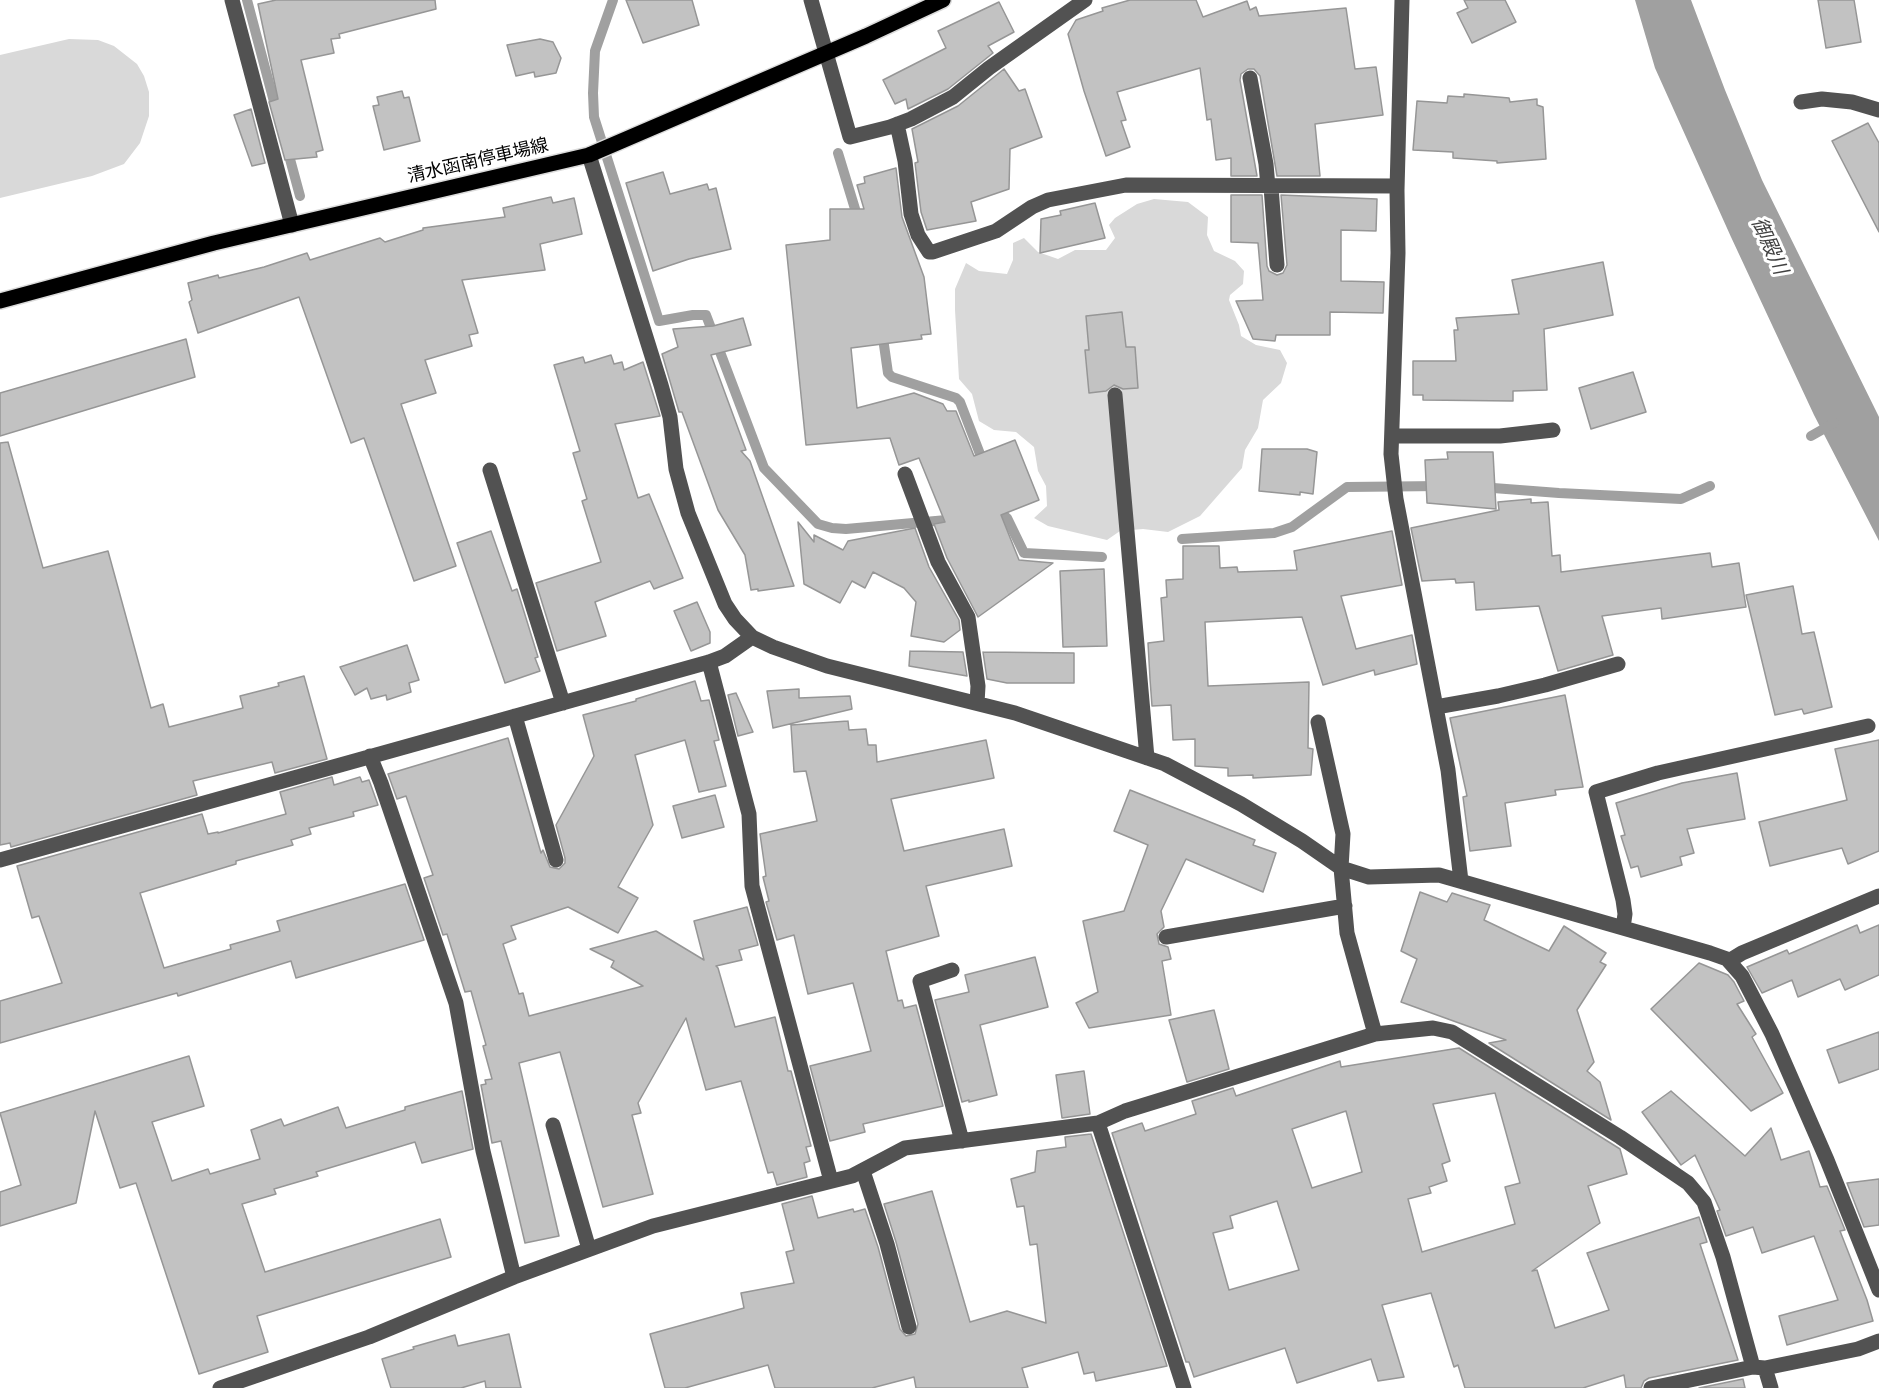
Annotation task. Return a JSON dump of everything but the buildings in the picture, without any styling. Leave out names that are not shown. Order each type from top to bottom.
[{"type":"main road","name":"清水函南停車場線","points":[[0,301],[214,243],[589,155],[944,0]]},
{"type":"street","points":[[232,0],[292,225]]},
{"type":"street","points":[[811,0],[850,136],[897,124],[953,97],[988,68],[1085,0]]},
{"type":"street","points":[[1402,0],[1397,186],[1398,253],[1391,454],[1396,499],[1448,770],[1461,881]]},
{"type":"street","points":[[1250,78],[1266,164],[1276,265]]},
{"type":"street","points":[[1801,102],[1822,99],[1852,102],[1879,110]]},
{"type":"street","points":[[897,124],[905,161],[912,214],[918,235],[929,252],[996,231],[1032,207],[1048,200],[1135,185],[1397,186]]},
{"type":"street","points":[[589,155],[670,417],[676,469],[688,513],[725,604],[752,637],[827,666],[1016,713],[1147,758],[1182,772],[1241,804],[1341,868],[1369,877],[1439,875],[1710,953],[1729,961],[1742,976],[1772,1034],[1827,1160],[1879,1290]]},
{"type":"street","points":[[1115,395],[1147,758]]},
{"type":"street","points":[[1392,436],[1500,436],[1553,430]]},
{"type":"street","points":[[490,470],[564,703]]},
{"type":"street","points":[[905,474],[944,577],[968,617],[978,686],[977,703]]},
{"type":"street","points":[[0,860],[709,662],[725,656],[752,637]]},
{"type":"street","points":[[709,662],[749,814],[754,895],[831,1181]]},
{"type":"street","points":[[1437,707],[1522,691],[1618,664]]},
{"type":"street","points":[[515,716],[556,860]]},
{"type":"street","points":[[1318,722],[1343,834],[1341,868],[1347,933],[1375,1034]]},
{"type":"street","points":[[1623,928],[1623,900],[1596,792],[1658,772],[1868,726]]},
{"type":"street","points":[[370,756],[456,1003],[483,1151],[514,1277]]},
{"type":"street","points":[[1729,961],[1742,953],[1878,901]]},
{"type":"street","points":[[1166,937],[1345,906]]},
{"type":"street","points":[[952,970],[920,981],[962,1141]]},
{"type":"street","points":[[220,1388],[369,1336],[514,1277],[652,1226],[852,1176],[905,1148],[1098,1123],[1125,1111],[1375,1034],[1433,1028],[1452,1032],[1620,1137],[1688,1183],[1704,1202],[1759,1368],[1771,1388]]},
{"type":"street","points":[[1098,1123],[1184,1388]]},
{"type":"street","points":[[553,1125],[589,1249]]},
{"type":"street","points":[[863,1171],[887,1244],[909,1327]]},
{"type":"street","points":[[1651,1388],[1858,1349],[1879,1341]]},
{"type":"shaded area","points":[[69,39],[98,40],[114,46],[137,64],[149,92],[149,116],[140,143],[124,164],[92,176],[0,198],[0,55]]},
{"type":"shaded area","points":[[1154,199],[1188,202],[1208,217],[1207,235],[1214,251],[1235,261],[1244,271],[1243,284],[1230,295],[1229,300],[1241,336],[1256,345],[1280,350],[1287,363],[1281,383],[1263,400],[1258,428],[1245,450],[1242,468],[1200,516],[1168,532],[1143,529],[1120,531],[1107,540],[1048,526],[1034,518],[1047,506],[1046,486],[1038,471],[1034,447],[1016,432],[994,430],[979,421],[972,394],[959,379],[955,289],[966,263],[979,271],[1007,274],[1013,260],[1013,243],[1024,238],[1038,252],[1058,259],[1075,250],[1106,250],[1115,238],[1109,225],[1115,218],[1137,204]]},
{"type":"water","name":"御殿川","points":[[1635,0],[1691,0],[1762,180],[1879,417],[1879,541],[1814,415],[1731,237],[1655,68]]},
{"type":"waterway","points":[[247,0],[277,113]]},
{"type":"waterway","points":[[613,0],[595,51],[594,117],[659,321],[706,315],[764,468],[818,524],[846,529],[958,519]]},
{"type":"waterway","points":[[287,148],[300,196]]},
{"type":"waterway","points":[[838,153],[859,222]]},
{"type":"waterway","points":[[882,331],[888,373],[892,377],[956,398],[960,402],[985,467]]},
{"type":"waterway","points":[[1811,436],[1834,423]]},
{"type":"waterway","points":[[1182,539],[1274,533],[1292,527],[1347,487],[1441,486]]},
{"type":"waterway","points":[[1480,487],[1681,499],[1710,486]]},
{"type":"waterway","points":[[991,515],[1001,513],[1007,518],[1024,553],[1102,557]]}]
